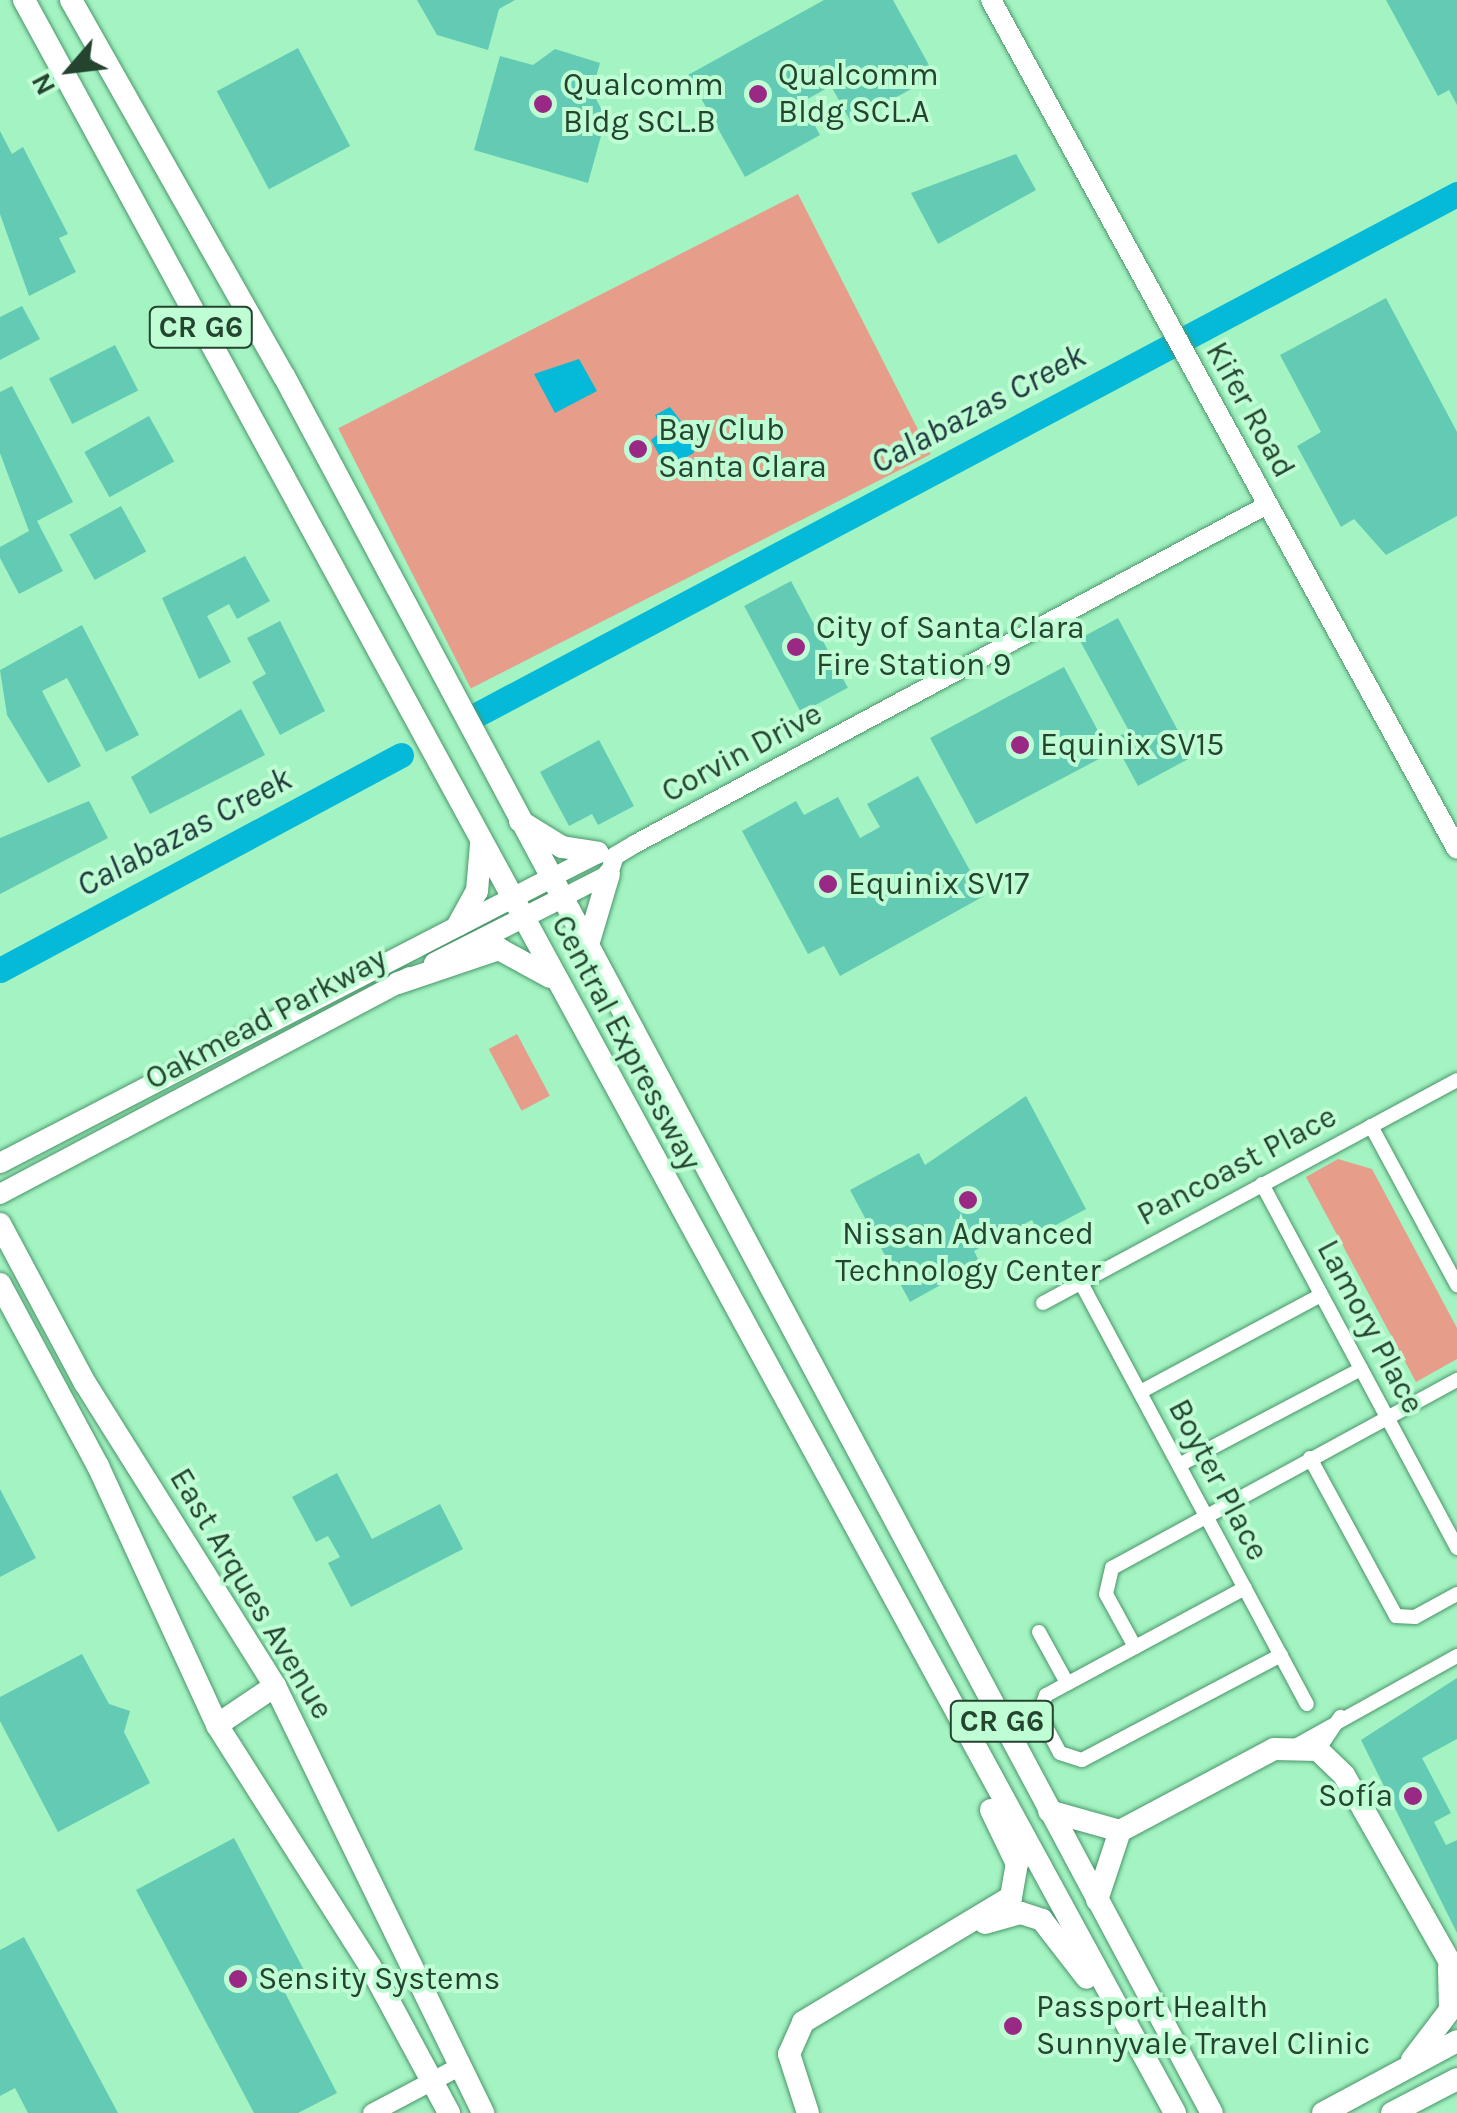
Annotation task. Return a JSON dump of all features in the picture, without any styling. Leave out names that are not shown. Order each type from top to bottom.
[{"type":"main road","name":"Central Expressway","points":[[71,0],[1212,2113]]},
{"type":"main road","points":[[88,0],[146,112],[153,146]]},
{"type":"main road","name":"Kifer Road","points":[[990,0],[1457,849]]},
{"type":"main road","name":"Central Expressway","points":[[24,2],[882,1583],[1175,2113]]},
{"type":"main road","points":[[516,819],[562,847],[608,861],[586,948]]},
{"type":"main road","points":[[458,925],[477,890],[481,844]]},
{"type":"main road","name":"Oakmead Parkway","points":[[0,1194],[398,983],[516,908],[554,889]]},
{"type":"main road","name":"Oakmead Parkway","points":[[0,1162],[458,925],[516,908]]},
{"type":"main road","points":[[398,983],[499,949],[556,980]]},
{"type":"main road","name":"East Arques Avenue","points":[[0,1224],[84,1383],[275,1686],[482,2113]]},
{"type":"main road","points":[[0,1284],[98,1466],[217,1725],[450,2113]]},
{"type":"main road","points":[[808,2113],[789,2054],[803,2022],[976,1925],[1011,1896],[1017,1864],[896,1632],[882,1583]]},
{"type":"main road","points":[[217,1725],[275,1686]]},
{"type":"main road","points":[[1049,1811],[1090,1830],[1120,1830],[1308,1747],[1344,1775],[1453,1971],[1450,2010],[1406,2068]]},
{"type":"main road","points":[[1097,1900],[1120,1830]]},
{"type":"main road","points":[[976,1925],[1021,1914],[1042,1920],[1138,2044]]},
{"type":"main road","points":[[1322,2113],[1457,2041]]},
{"type":"main road","points":[[1392,2113],[1457,2079]]},
{"type":"main road","points":[[1423,2097],[1457,2094]]},
{"type":"street","name":"Corvin Drive","points":[[554,889],[1267,505]]},
{"type":"street","name":"Pancoast Place","points":[[1044,1303],[1457,1080]]},
{"type":"street","points":[[1371,1126],[1457,1285]]},
{"type":"street","name":"Lamory Place","points":[[1262,1184],[1457,1548]]},
{"type":"street","name":"Boyter Place","points":[[1080,1281],[1307,1704]]},
{"type":"street","points":[[1140,1392],[1322,1295]]},
{"type":"street","points":[[1179,1465],[1361,1369]]},
{"type":"street","points":[[1134,1647],[1106,1594],[1107,1574],[1206,1515],[1457,1380]]},
{"type":"street","points":[[1310,1458],[1396,1616],[1414,1617],[1457,1594]]},
{"type":"street","points":[[1245,1588],[1066,1683],[1038,1708],[1060,1753],[1076,1762],[1281,1655]]},
{"type":"street","points":[[1039,1632],[1066,1683]]},
{"type":"street","points":[[1308,1747],[1340,1718],[1457,1656]]},
{"type":"street","points":[[1308,1747],[1340,1718]]},
{"type":"street","points":[[372,2113],[459,2067]]},
{"type":"shaded area","name":"Bay Club Santa Clara","points":[[798,194],[931,454],[471,688],[338,428]]},
{"type":"shaded area","points":[[517,1034],[550,1096],[522,1111],[489,1049]]},
{"type":"shaded area","points":[[1338,1159],[1372,1169],[1457,1328],[1457,1359],[1416,1382],[1306,1177]]},
{"type":"water","points":[[579,359],[597,391],[555,413],[534,374]]},
{"type":"water","points":[[670,407],[695,439],[694,453],[679,461],[672,451],[659,455],[651,440],[662,431],[655,415]]},
{"type":"building","points":[[417,0],[515,0],[499,9],[488,50],[437,35]]},
{"type":"building","name":"Qualcomm Bldg SCL.A","points":[[824,0],[893,0],[935,76],[851,122],[831,86],[802,102],[820,135],[745,177],[688,75]]},
{"type":"building","points":[[1386,0],[1457,0],[1457,105],[1449,90],[1438,96]]},
{"type":"building","points":[[298,48],[350,146],[269,189],[217,91]]},
{"type":"building","name":"Qualcomm Bldg SCL.B","points":[[555,49],[600,63],[592,91],[606,118],[588,183],[474,150],[500,56],[533,65]]},
{"type":"building","points":[[0,131],[12,154],[23,147],[68,234],[59,238],[76,272],[29,296],[0,214]]},
{"type":"building","points":[[1016,154],[1036,190],[938,244],[911,193]]},
{"type":"building","points":[[1386,298],[1457,432],[1457,516],[1386,555],[1354,519],[1341,527],[1297,446],[1321,432],[1280,355]]},
{"type":"building","points":[[22,306],[40,339],[0,360],[0,317]]},
{"type":"building","points":[[115,345],[138,390],[72,424],[49,379]]},
{"type":"building","points":[[12,386],[73,502],[37,521],[63,571],[19,594],[0,558],[0,547],[29,531],[0,453],[0,392]]},
{"type":"building","points":[[149,416],[174,461],[109,497],[84,452]]},
{"type":"building","points":[[121,506],[146,551],[95,580],[69,535]]},
{"type":"building","points":[[245,556],[270,601],[237,619],[229,604],[207,616],[231,662],[199,679],[162,598]]},
{"type":"building","name":"City of Santa Clara Fire Station 9","points":[[791,581],[848,688],[801,713],[744,606]]},
{"type":"building","name":"Equinix SV15","points":[[1118,618],[1192,757],[1138,786],[1118,749],[976,824],[930,738],[1064,667],[1105,744],[1129,731],[1079,639]]},
{"type":"building","points":[[280,621],[325,711],[280,735],[252,682],[266,674],[247,638]]},
{"type":"building","points":[[82,625],[139,735],[106,752],[67,678],[42,691],[81,766],[48,783],[7,715],[0,670]]},
{"type":"building","points":[[241,709],[265,755],[150,814],[131,777]]},
{"type":"building","points":[[599,740],[634,806],[598,825],[592,814],[569,826],[540,772]]},
{"type":"building","name":"Equinix SV17","points":[[918,776],[984,896],[840,976],[824,946],[808,954],[742,831],[796,801],[804,815],[838,797],[860,838],[880,827],[867,804]]},
{"type":"building","points":[[89,801],[108,838],[0,894],[0,838]]},
{"type":"building","name":"Nissan Advanced Technology Center","points":[[1026,1096],[1086,1209],[1039,1234],[1032,1220],[974,1251],[980,1263],[910,1302],[850,1190],[919,1153],[925,1165]]},
{"type":"building","points":[[337,1473],[372,1539],[440,1504],[463,1549],[351,1607],[328,1563],[340,1557],[328,1536],[316,1542],[292,1497]]},
{"type":"building","points":[[0,1489],[36,1558],[0,1577]]},
{"type":"building","points":[[82,1654],[109,1704],[130,1711],[124,1732],[150,1783],[58,1832],[0,1721],[0,1697]]},
{"type":"building","name":"Sofía","points":[[1457,1678],[1457,1739],[1422,1758],[1451,1813],[1434,1822],[1446,1845],[1457,1840],[1457,1933],[1361,1740]]},
{"type":"building","name":"Sensity Systems","points":[[234,1838],[305,1972],[281,1985],[337,2093],[298,2113],[254,2113],[136,1890]]},
{"type":"building","points":[[24,1937],[118,2113],[28,2113],[15,2088],[0,2096],[0,1950]]},
{"type":"waterway","name":"Calabazas Creek","points":[[478,714],[1457,194]]},
{"type":"waterway","name":"Calabazas Creek","points":[[0,970],[401,755]]},
{"type":"place","name":"Qualcomm Bldg SCL.A","points":[[758,94]]},
{"type":"place","name":"Qualcomm Bldg SCL.B","points":[[543,104]]},
{"type":"place","name":"Bay Club Santa Clara","points":[[638,449]]},
{"type":"place","name":"City of Santa Clara Fire Station 9","points":[[796,647]]},
{"type":"place","name":"Equinix SV15","points":[[1020,745]]},
{"type":"place","name":"Equinix SV17","points":[[828,884]]},
{"type":"place","name":"Nissan Advanced Technology Center","points":[[968,1200]]},
{"type":"place","name":"Sofía","points":[[1413,1796]]},
{"type":"place","name":"Sensity Systems","points":[[238,1979]]},
{"type":"place","name":"Passport Health Sunnyvale Travel Clinic","points":[[1013,2026]]}]
